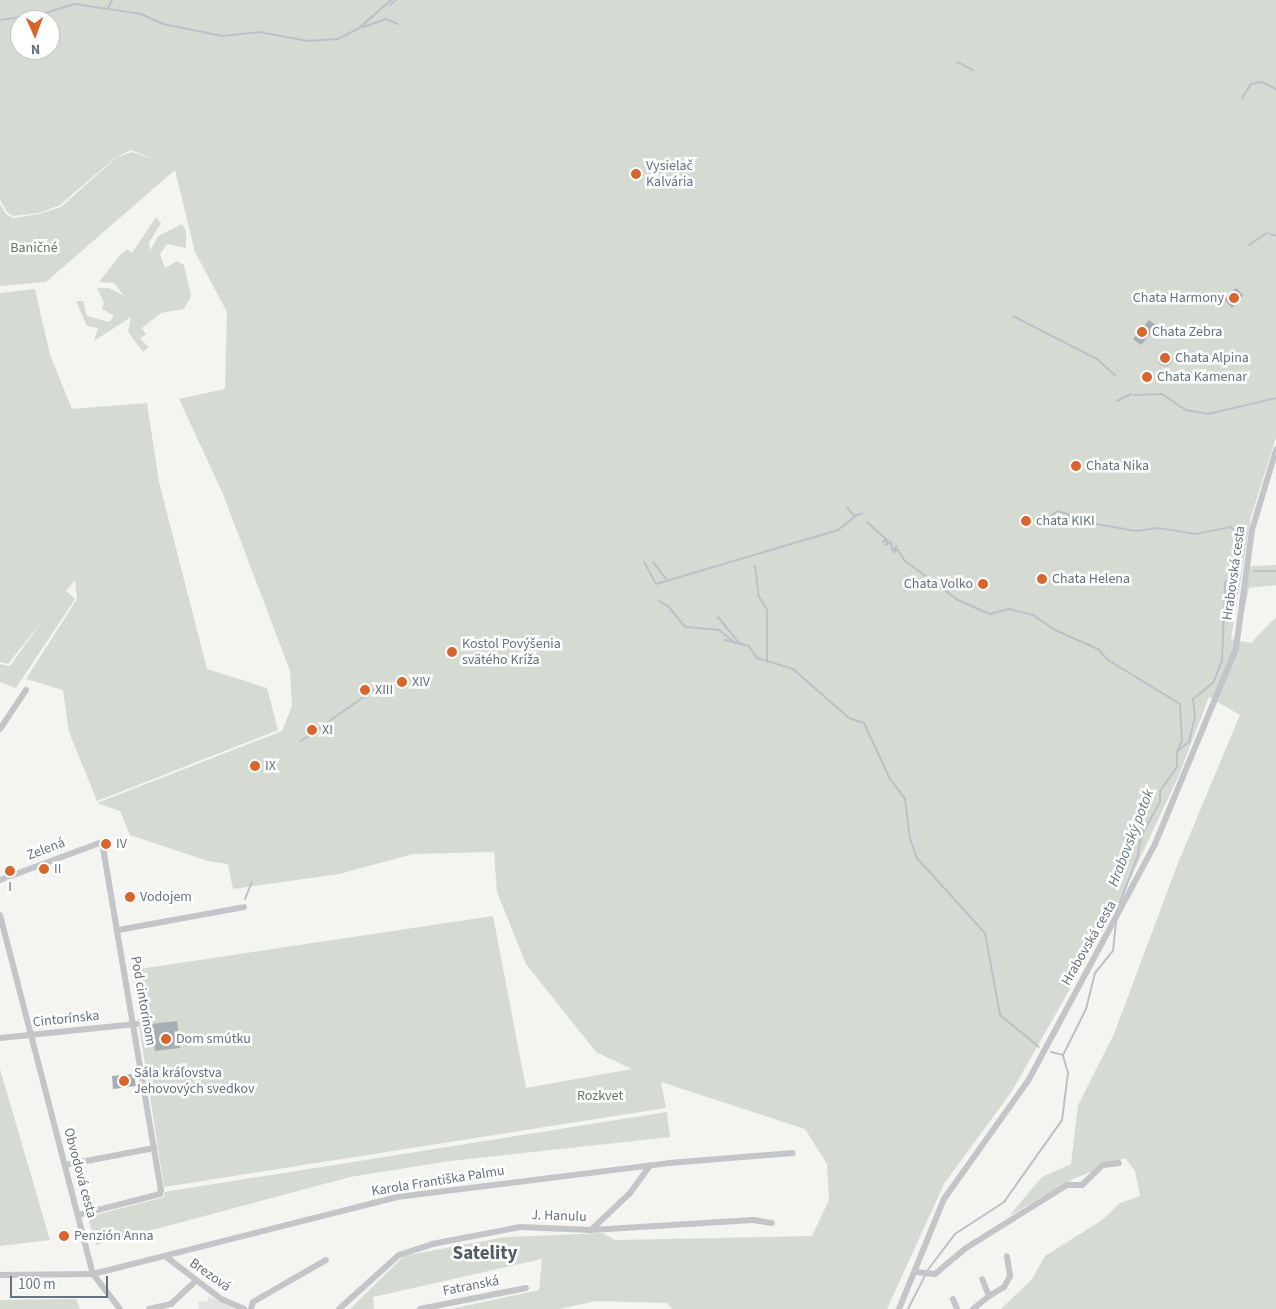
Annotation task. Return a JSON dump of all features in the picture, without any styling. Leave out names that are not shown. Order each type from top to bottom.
[{"type":"street","name":"Hrabovská cesta","points":[[899,1309],[922,1274],[944,1199],[1021,1091],[1113,927],[1169,810],[1236,648],[1252,530],[1276,450]]},
{"type":"street","points":[[0,728],[26,690]]},
{"type":"street","name":"Zelená","points":[[0,880],[102,842]]},
{"type":"street","name":"Pod cintorínom","points":[[78,1215],[160,1194],[136,1024],[102,842]]},
{"type":"street","points":[[118,930],[244,907]]},
{"type":"street","name":"Obvodová cesta","points":[[0,915],[93,1274],[120,1309]]},
{"type":"street","name":"Cintorínska","points":[[0,1038],[136,1024]]},
{"type":"street","points":[[65,1165],[154,1148]]},
{"type":"street","name":"Karola Františka Palmu","points":[[0,1275],[93,1274],[397,1197],[650,1165],[793,1153]]},
{"type":"street","points":[[922,1274],[935,1274],[966,1248],[1067,1185],[1082,1185],[1103,1165],[1119,1163]]},
{"type":"street","points":[[591,1230],[630,1192],[650,1165]]},
{"type":"street","name":"J. Hanulu","points":[[339,1309],[378,1271],[414,1248],[520,1227],[591,1230],[753,1220],[772,1223]]},
{"type":"street","name":"Brezová","points":[[165,1256],[196,1281],[244,1309]]},
{"type":"street","points":[[974,1309],[989,1296],[1004,1287],[1010,1276],[1008,1256]]},
{"type":"street","points":[[251,1309],[253,1302],[326,1260]]},
{"type":"street","points":[[982,1279],[989,1296]]},
{"type":"street","points":[[149,1309],[171,1304],[196,1281]]},
{"type":"street","name":"Fatranská","points":[[420,1309],[526,1288]]},
{"type":"street","points":[[953,1299],[957,1309]]},
{"type":"shaded area","points":[[208,1296],[235,1309],[199,1309],[198,1302],[208,1301]]},
{"type":"green space","points":[[0,0],[1276,0],[1276,437],[1251,517],[1231,639],[1251,643],[1276,617],[1276,1309],[1001,1309],[1032,1279],[1045,1256],[1102,1220],[1120,1203],[1140,1196],[1135,1171],[1125,1158],[1073,1179],[1009,1216],[1042,1177],[1071,1164],[1078,1105],[1114,1034],[1178,863],[1240,715],[1209,697],[1179,775],[1121,899],[1012,1091],[944,1184],[887,1309],[672,1309],[667,1303],[596,1301],[559,1309],[451,1309],[539,1290],[542,1259],[373,1297],[374,1309],[350,1309],[404,1256],[505,1237],[603,1233],[615,1240],[812,1236],[829,1200],[827,1164],[805,1129],[661,1082],[666,1108],[164,1187],[138,1019],[150,1017],[147,998],[137,1000],[132,970],[493,916],[526,1088],[632,1069],[596,1052],[526,964],[497,892],[494,852],[413,854],[339,874],[233,889],[228,864],[208,861],[130,835],[120,811],[97,803],[282,731],[292,706],[290,671],[223,494],[179,399],[225,389],[227,312],[195,252],[175,170],[46,282],[0,286],[0,204],[6,214],[13,218],[39,214],[61,207],[117,157],[132,152],[160,161],[131,150],[116,157],[60,205],[39,213],[13,216],[7,212],[0,200]]},
{"type":"green space","points":[[156,217],[161,223],[149,243],[150,251],[158,236],[182,224],[186,231],[186,248],[167,244],[160,254],[165,268],[177,261],[184,265],[191,296],[184,309],[161,313],[142,328],[146,334],[140,339],[149,347],[143,352],[128,332],[131,317],[94,341],[98,328],[87,326],[76,301],[83,301],[87,316],[109,322],[114,316],[102,309],[104,303],[97,288],[109,288],[124,296],[114,283],[99,282],[120,255],[127,249],[132,253]]},
{"type":"green space","points":[[35,289],[50,355],[72,409],[147,403],[159,482],[207,669],[267,688],[278,730],[97,801],[69,732],[63,690],[26,679],[77,599],[75,580],[66,591],[75,599],[16,688],[0,682],[0,664],[10,666],[42,621],[8,664],[0,662],[0,293]]},
{"type":"green space","points":[[1276,565],[1276,585],[1249,588],[1239,637],[1249,566]]},
{"type":"green space","points":[[0,1069],[50,1240],[0,1246]]},
{"type":"green space","points":[[667,1112],[670,1137],[450,1161],[350,1177],[96,1245],[88,1217],[164,1197],[164,1192]]},
{"type":"green space","points":[[76,1299],[80,1309],[0,1309],[0,1300]]},
{"type":"building","name":"Chata Harmony","points":[[1236,288],[1243,295],[1232,308],[1224,300]]},
{"type":"building","name":"Chata Zebra","points":[[1149,320],[1157,326],[1141,345],[1133,339]]},
{"type":"building","name":"Chata Alpina","points":[[1162,352],[1168,352],[1172,359],[1168,366],[1162,366],[1158,362],[1158,356]]},
{"type":"building","name":"Kostol Povýšenia svätého Kríža","points":[[450,646],[454,646],[458,652],[454,658],[450,658],[446,654],[446,650]]},
{"type":"building","name":"Dom smútku","points":[[177,1021],[180,1048],[155,1051],[152,1024]]},
{"type":"building","name":"Sála kráľovstva Jehovových svedkov","points":[[134,1074],[136,1086],[113,1089],[112,1076]]},
{"type":"waterway","points":[[108,8],[112,0]]},
{"type":"waterway","points":[[0,20],[42,14],[75,4],[141,14],[163,24],[223,36],[259,32],[308,41],[338,39],[358,29],[391,0]]},
{"type":"waterway","points":[[390,5],[396,0]]},
{"type":"waterway","points":[[363,27],[386,19],[398,24]]},
{"type":"waterway","points":[[957,62],[973,70]]},
{"type":"waterway","points":[[1242,98],[1251,84],[1262,82],[1276,89]]},
{"type":"waterway","points":[[1249,245],[1267,233]]},
{"type":"waterway","points":[[1270,234],[1276,236]]},
{"type":"waterway","points":[[1013,316],[1097,359],[1116,376]]},
{"type":"waterway","points":[[1117,401],[1131,394]]},
{"type":"waterway","points":[[1134,395],[1162,394],[1186,410],[1208,414],[1276,398]]},
{"type":"waterway","points":[[847,507],[854,516],[863,513]]},
{"type":"waterway","points":[[1044,526],[1047,518],[1058,511],[1086,520]]},
{"type":"waterway","points":[[644,562],[656,584],[838,530],[856,516]]},
{"type":"waterway","points":[[867,522],[886,539],[883,542],[888,540],[886,545],[891,542],[892,550],[897,546],[894,552],[898,550],[905,561],[958,600],[990,614],[1009,609],[1033,615],[1055,630],[1098,649],[1108,660],[1180,704],[1182,741],[1178,749]]},
{"type":"waterway","points":[[1084,522],[1136,531],[1158,528],[1195,534],[1230,527],[1236,531],[1236,571]]},
{"type":"waterway","points":[[653,562],[668,581]]},
{"type":"waterway","points":[[755,566],[759,597],[767,610],[767,662]]},
{"type":"waterway","name":"Hrabovský potok","points":[[1116,913],[1138,855],[1141,836],[1160,802],[1160,791],[1177,767],[1177,751],[1189,742],[1195,717],[1193,699],[1213,683],[1222,661],[1225,582],[1239,570]]},
{"type":"waterway","name":"Hrabovský potok","points":[[1254,571],[1276,571]]},
{"type":"waterway","points":[[659,601],[668,606],[685,627],[719,630],[735,643]]},
{"type":"waterway","points":[[718,617],[739,643]]},
{"type":"waterway","points":[[725,640],[749,646],[757,658],[793,669],[849,718],[864,723],[890,779],[905,799],[910,839],[917,858],[985,933],[1000,1015],[1039,1047]]},
{"type":"waterway","points":[[301,741],[379,686]]},
{"type":"waterway","points":[[245,899],[252,882]]},
{"type":"waterway","name":"Hrabovský potok","points":[[927,1271],[955,1234],[1004,1202],[1062,1120],[1068,1073],[1063,1055],[1086,1009],[1095,973],[1113,951],[1116,922]]},
{"type":"waterway","points":[[1051,1052],[1063,1055]]},
{"type":"waterway","name":"Hrabovský potok","points":[[908,1309],[925,1275]]},
{"type":"place","name":"Vysielač Kalvária","points":[[636,174]]},
{"type":"place","name":"Chata Harmony","points":[[1234,298]]},
{"type":"place","name":"Chata Zebra","points":[[1142,332]]},
{"type":"place","name":"Chata Alpina","points":[[1165,358]]},
{"type":"place","name":"Chata Kamenar","points":[[1147,377]]},
{"type":"place","name":"Chata Nika","points":[[1076,466]]},
{"type":"place","name":"chata KIKI","points":[[1026,521]]},
{"type":"place","name":"Chata Helena","points":[[1042,579]]},
{"type":"place","name":"Chata Volko","points":[[983,584]]},
{"type":"place","name":"Kostol Povýšenia svätého Kríža","points":[[452,652]]},
{"type":"place","name":"XIV","points":[[402,682]]},
{"type":"place","name":"XIII","points":[[365,690]]},
{"type":"place","name":"XI","points":[[312,730]]},
{"type":"place","name":"IX","points":[[255,766]]},
{"type":"place","name":"IV","points":[[106,844]]},
{"type":"place","name":"II","points":[[44,869]]},
{"type":"place","name":"I","points":[[10,871]]},
{"type":"place","name":"Vodojem","points":[[130,897]]},
{"type":"place","name":"Dom smútku","points":[[166,1039]]},
{"type":"place","name":"Sála kráľovstva Jehovových svedkov","points":[[124,1081]]},
{"type":"place","name":"Penzión Anna","points":[[64,1236]]},
{"type":"district","name":"Satelity","points":[[485,1254]]},
{"type":"park label","name":"Baničné","points":[[34,248]]},
{"type":"park label","name":"Rozkvet","points":[[600,1096]]}]
